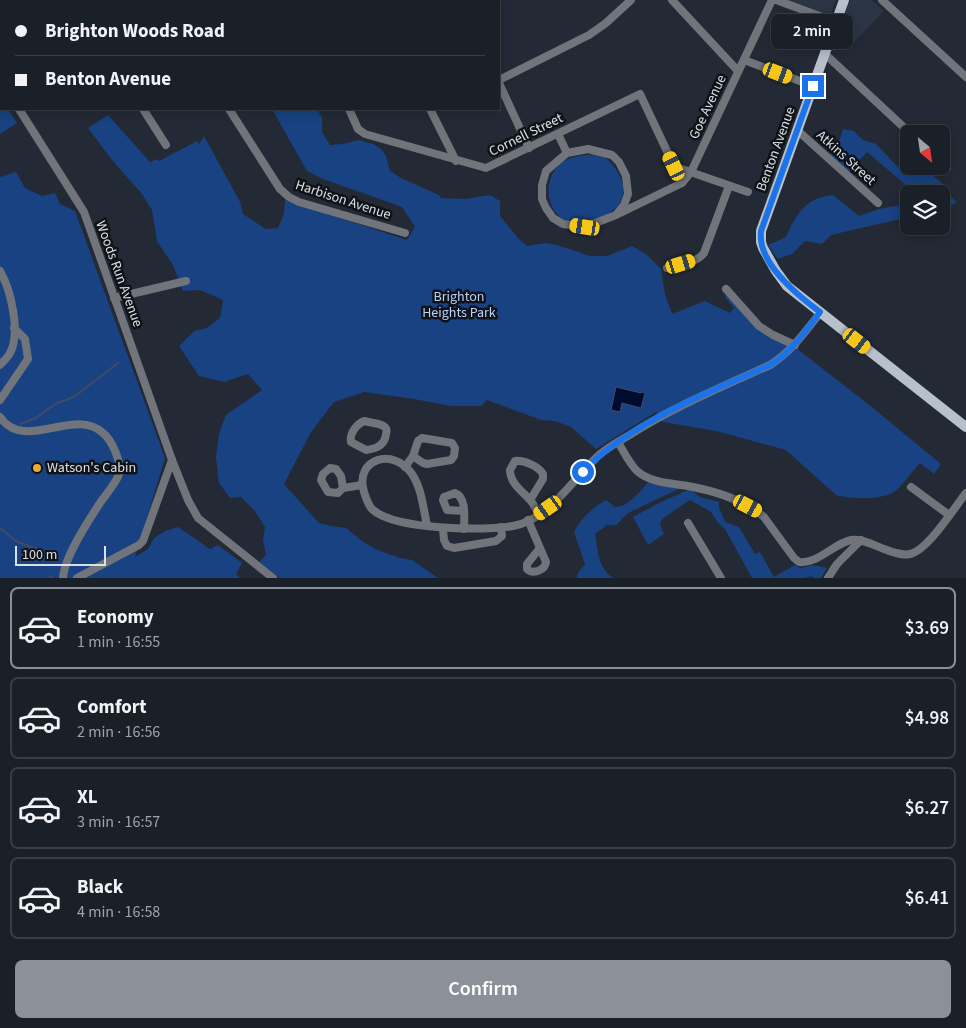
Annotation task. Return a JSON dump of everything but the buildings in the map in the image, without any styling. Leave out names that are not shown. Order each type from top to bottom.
[{"type":"main road","name":"Benton Avenue","points":[[844,0],[761,231],[761,242],[771,262],[787,286],[966,427]]},
{"type":"street","points":[[500,81],[589,35],[606,23],[631,0]]},
{"type":"street","points":[[672,0],[738,71]]},
{"type":"street","name":"Goe Avenue","points":[[616,215],[682,183],[691,172],[772,0]]},
{"type":"street","points":[[776,0],[836,22]]},
{"type":"street","points":[[882,0],[966,77]]},
{"type":"street","points":[[824,54],[901,125]]},
{"type":"street","points":[[744,60],[813,86]]},
{"type":"street","points":[[500,84],[529,148]]},
{"type":"street","name":"Cornell Street","points":[[350,110],[361,132],[456,161],[486,168],[640,94],[674,166]]},
{"type":"street","name":"Woods Run Avenue","points":[[20,110],[84,212],[188,500],[198,518],[273,578]]},
{"type":"street","points":[[144,110],[166,145]]},
{"type":"street","name":"Harbison Avenue","points":[[230,110],[276,184],[289,197],[299,202],[405,233]]},
{"type":"street","points":[[431,111],[456,161]]},
{"type":"street","name":"Atkins Street","points":[[797,130],[878,203]]},
{"type":"street","points":[[558,134],[567,153]]},
{"type":"street","points":[[588,149],[612,155],[619,162],[626,176],[628,194],[624,205],[616,215],[585,227],[563,224],[553,218],[542,199],[542,185],[546,171],[567,153],[588,149]]},
{"type":"street","points":[[674,166],[748,192]]},
{"type":"street","points":[[674,166],[682,183]]},
{"type":"street","points":[[667,268],[701,257],[729,186]]},
{"type":"street","points":[[0,271],[14,312],[11,352]]},
{"type":"street","points":[[114,298],[186,281]]},
{"type":"street","points":[[726,289],[759,326],[794,345]]},
{"type":"street","points":[[427,525],[421,494],[412,474],[405,467],[396,461],[386,458],[374,461],[368,466],[363,476],[362,485],[371,508],[381,515],[443,529],[516,525],[539,514],[572,485],[595,459],[652,420],[688,401],[782,358],[820,312]]},
{"type":"street","points":[[0,400],[26,364],[28,355],[25,339],[14,328]]},
{"type":"street","points":[[0,365],[11,352],[26,347]]},
{"type":"street","points":[[0,417],[8,426],[22,431],[68,425],[90,426],[103,432],[114,450],[120,473],[71,552],[63,578]]},
{"type":"street","points":[[362,422],[382,425],[386,430],[384,442],[379,447],[369,450],[362,449],[350,440],[351,435],[362,422]]},
{"type":"street","points":[[405,467],[413,456],[418,441],[424,437],[452,443],[455,448],[454,456],[451,460],[427,464],[413,456]]},
{"type":"street","points":[[618,442],[632,465],[643,475],[658,481],[717,493],[737,500],[758,512],[764,516],[794,558],[799,562],[810,560],[848,541],[861,540],[898,554],[910,554],[920,549],[929,540],[966,493]]},
{"type":"street","points":[[369,450],[374,461]]},
{"type":"street","points":[[77,578],[140,546],[172,460]]},
{"type":"street","points":[[530,500],[543,479],[542,472],[520,461],[515,461],[511,465],[511,477],[539,514]]},
{"type":"street","points":[[343,488],[362,485]]},
{"type":"street","points":[[911,487],[949,514]]},
{"type":"street","points":[[464,511],[464,529]]},
{"type":"street","points":[[528,520],[540,548]]},
{"type":"street","points":[[688,523],[722,578]]},
{"type":"street","points":[[443,529],[444,540],[448,546],[454,548],[496,541],[502,536],[501,527]]},
{"type":"street","points":[[828,578],[837,564],[861,540]]},
{"type":"shaded area","points":[[785,0],[836,0],[830,15]]},
{"type":"shaded area","points":[[850,0],[871,0],[884,11],[853,43],[840,30]]},
{"type":"shaded area","points":[[616,387],[645,393],[641,408],[622,403],[620,412],[611,410]]},
{"type":"green space","points":[[0,110],[9,110],[17,123],[0,134]]},
{"type":"green space","name":"Brighton Heights Park","points":[[273,110],[318,110],[322,118],[322,132],[330,145],[358,140],[373,144],[381,149],[386,156],[390,171],[439,195],[441,198],[465,199],[490,195],[500,201],[500,216],[527,246],[546,243],[590,256],[607,256],[632,246],[647,255],[661,269],[665,295],[672,314],[705,301],[730,313],[734,308],[725,297],[732,291],[758,323],[791,341],[800,351],[941,464],[934,474],[920,463],[900,487],[891,494],[867,498],[850,497],[836,495],[786,450],[716,431],[663,422],[656,412],[596,449],[571,427],[555,421],[541,420],[487,400],[481,406],[451,406],[364,392],[334,402],[311,432],[284,484],[319,523],[346,528],[375,549],[400,558],[412,560],[438,578],[279,578],[259,562],[266,555],[263,541],[265,527],[254,510],[241,497],[230,498],[219,483],[216,457],[219,434],[226,415],[262,390],[248,374],[224,382],[199,376],[179,346],[194,331],[207,328],[220,318],[223,300],[200,290],[183,291],[173,265],[157,241],[152,210],[142,194],[112,160],[88,128],[108,115],[150,162],[158,159],[159,161],[197,141],[199,144],[204,136],[240,202],[243,214],[266,229],[278,228],[284,214],[285,200],[407,240],[415,227],[402,207],[323,179],[307,171]]},
{"type":"green space","points":[[843,129],[854,131],[863,140],[876,144],[897,166],[900,166],[900,175],[932,175],[944,185],[906,185],[867,152],[848,173],[829,154],[838,144]]},
{"type":"green space","points":[[585,155],[601,155],[605,157],[620,176],[623,191],[619,205],[607,215],[583,224],[570,222],[560,216],[553,208],[549,197],[549,186],[552,175],[559,165],[570,158]]},
{"type":"green space","points":[[16,172],[25,188],[42,196],[55,193],[60,204],[75,211],[165,458],[135,557],[148,549],[154,538],[165,531],[178,527],[210,549],[218,545],[242,563],[236,574],[240,578],[0,578],[0,177]]},
{"type":"green space","points":[[833,195],[859,216],[879,209],[900,205],[900,219],[831,235],[822,244],[805,241],[792,254],[778,259],[768,245],[786,237],[803,208],[824,196]]},
{"type":"green space","points":[[950,195],[951,197],[957,202],[950,206]]},
{"type":"green space","points":[[649,481],[683,487],[628,513],[616,525],[607,525],[595,534],[598,553],[604,569],[613,578],[577,578],[578,573],[585,564],[574,532],[580,522],[606,500],[615,507],[625,504],[634,498]]},
{"type":"green space","points":[[690,489],[700,497],[719,502],[725,522],[739,527],[755,554],[760,552],[774,577],[795,565],[800,568],[813,565],[827,568],[821,578],[811,576],[804,578],[752,578],[725,529],[718,523],[711,512],[690,500],[662,519],[660,524],[664,534],[648,545],[633,517]]},
{"type":"waterway","points":[[20,424],[36,418],[55,404],[74,397],[118,363]]},
{"type":"waterway","points":[[0,528],[16,541],[54,556]]},
{"type":"place","name":"Watson's Cabin","points":[[37,468]]},
{"type":"route","points":[[583,472],[595,459],[652,420],[688,401],[782,358],[820,312],[787,286],[766,254],[760,236],[813,86]]}]
